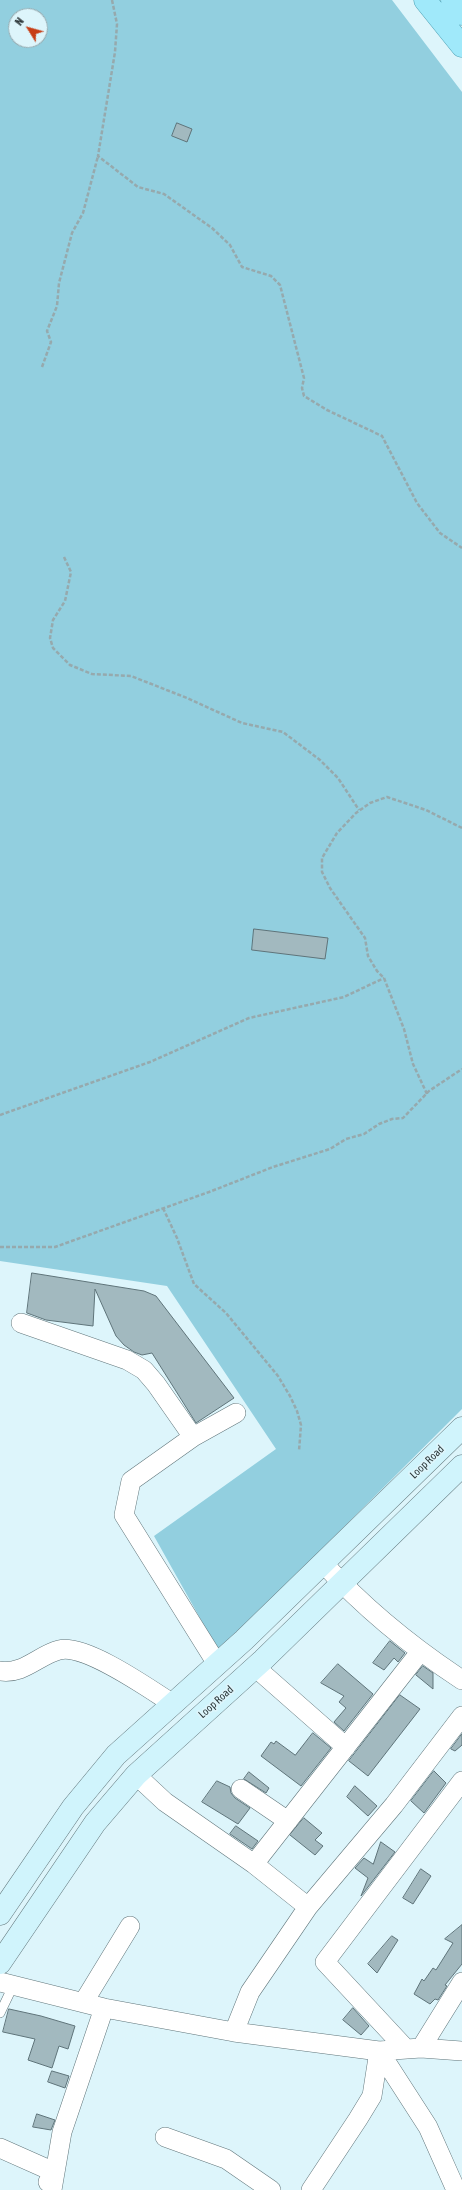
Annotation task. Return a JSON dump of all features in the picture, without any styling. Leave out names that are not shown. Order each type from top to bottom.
[{"type":"main road","points":[[425,0],[462,46]]},
{"type":"main road","points":[[452,0],[462,14]]},
{"type":"main road","name":"Loop Road","points":[[0,1914],[73,1806],[116,1755],[217,1664],[462,1428]]},
{"type":"main road","name":"Loop Road","points":[[0,1963],[95,1823],[136,1775],[255,1667],[462,1466]]},
{"type":"street","points":[[21,1323],[127,1360],[144,1370],[156,1384],[193,1437]]},
{"type":"street","points":[[217,1664],[124,1515],[131,1481],[193,1437],[236,1413]]},
{"type":"street","points":[[323,1563],[342,1583],[420,1652],[462,1680]]},
{"type":"street","points":[[0,1671],[23,1668],[60,1649],[82,1651],[118,1670],[173,1704]]},
{"type":"street","points":[[254,1864],[420,1652]]},
{"type":"street","points":[[255,1667],[346,1746]]},
{"type":"street","points":[[234,2032],[250,1992],[308,1907],[394,1805],[462,1716]]},
{"type":"street","points":[[136,1775],[165,1802],[254,1864],[308,1907]]},
{"type":"street","points":[[413,2048],[325,1962],[462,1781]]},
{"type":"street","points":[[241,1789],[288,1821]]},
{"type":"street","points":[[83,2003],[130,1926]]},
{"type":"street","points":[[413,2048],[462,1982]]},
{"type":"street","points":[[7,1984],[104,2008],[234,2032],[379,2051],[413,2048],[462,2052]]},
{"type":"street","points":[[43,2190],[53,2181],[62,2132],[104,2008]]},
{"type":"street","points":[[311,2190],[372,2096],[379,2051]]},
{"type":"street","points":[[379,2051],[428,2127],[456,2190]]},
{"type":"street","points":[[166,2137],[226,2159],[271,2190]]},
{"type":"street","points":[[0,2148],[53,2181]]},
{"type":"lane","points":[[0,2013],[7,1984]]},
{"type":"path","points":[[42,367],[51,342],[47,332],[57,306],[59,283],[72,233],[83,213],[98,156],[115,52],[117,24],[112,0]]},
{"type":"path","points":[[98,156],[138,187],[164,194],[212,228],[230,245],[242,267],[271,276],[280,285],[304,378],[302,388],[304,396],[342,418],[382,436],[388,443],[417,503],[440,533],[462,548]]},
{"type":"path","points":[[64,557],[71,572],[65,601],[53,620],[50,638],[53,648],[70,665],[92,674],[131,676],[187,698],[242,723],[283,732],[307,749],[325,765],[342,784],[359,810]]},
{"type":"path","points":[[427,1094],[413,1064],[404,1029],[384,978],[377,971],[368,956],[365,938],[330,888],[322,872],[322,858],[327,848],[346,822],[359,810],[370,803],[386,797],[426,810],[462,828]]},
{"type":"path","points":[[0,1115],[150,1062],[249,1018],[344,997],[384,978]]},
{"type":"path","points":[[0,1247],[55,1247],[209,1192],[273,1167],[330,1149],[346,1139],[364,1134],[378,1124],[392,1119],[403,1118],[439,1084],[462,1069]]},
{"type":"path","points":[[163,1208],[177,1238],[194,1284],[226,1313],[278,1376],[290,1396],[297,1411],[300,1425],[299,1451]]},
{"type":"shaded area","points":[[0,0],[392,0],[462,92],[462,1409],[219,1652],[154,1536],[276,1449],[167,1286],[0,1261]]},
{"type":"building","points":[[177,123],[192,129],[187,142],[172,136]]},
{"type":"building","points":[[254,929],[328,938],[325,959],[252,950]]},
{"type":"building","points":[[32,1273],[144,1291],[156,1296],[234,1398],[196,1423],[152,1353],[142,1355],[134,1352],[124,1345],[116,1336],[95,1289],[93,1326],[46,1320],[27,1313]]},
{"type":"building","points":[[390,1641],[405,1653],[398,1662],[394,1658],[384,1670],[373,1663]]},
{"type":"building","points":[[338,1664],[373,1694],[344,1731],[334,1722],[346,1708],[339,1702],[344,1696],[321,1683]]},
{"type":"building","points":[[423,1666],[433,1673],[433,1689],[416,1675]]},
{"type":"building","points":[[400,1695],[420,1709],[368,1776],[349,1761]]},
{"type":"building","points":[[313,1733],[331,1748],[301,1786],[261,1756],[271,1742],[274,1744],[276,1741],[295,1755]]},
{"type":"building","points":[[462,1734],[462,1745],[455,1751],[451,1749]]},
{"type":"building","points":[[434,1771],[446,1783],[424,1813],[411,1801]]},
{"type":"building","points":[[249,1772],[269,1788],[266,1793],[244,1779]]},
{"type":"building","points":[[217,1781],[230,1787],[231,1793],[235,1798],[250,1808],[238,1824],[202,1802]]},
{"type":"building","points":[[355,1786],[377,1806],[368,1816],[347,1797]]},
{"type":"building","points":[[304,1818],[322,1833],[315,1840],[323,1846],[315,1855],[290,1835]]},
{"type":"building","points":[[236,1826],[258,1841],[252,1849],[230,1834]]},
{"type":"building","points":[[381,1842],[395,1852],[361,1896],[368,1878],[355,1868],[364,1858],[373,1864]]},
{"type":"building","points":[[421,1869],[431,1876],[413,1904],[403,1898]]},
{"type":"building","points":[[462,1925],[462,1964],[445,1985],[447,1986],[438,2000],[435,1999],[430,2004],[414,1994],[422,1979],[424,1981],[433,1968],[436,1970],[453,1943],[445,1939]]},
{"type":"building","points":[[392,1936],[398,1940],[377,1973],[368,1964]]},
{"type":"building","points":[[353,2008],[369,2026],[361,2035],[343,2020]]},
{"type":"building","points":[[9,2009],[41,2016],[75,2026],[68,2049],[59,2046],[52,2068],[28,2060],[35,2039],[3,2032]]},
{"type":"building","points":[[52,2071],[69,2076],[65,2088],[48,2082]]},
{"type":"building","points":[[37,2114],[55,2120],[51,2130],[33,2127]]}]
